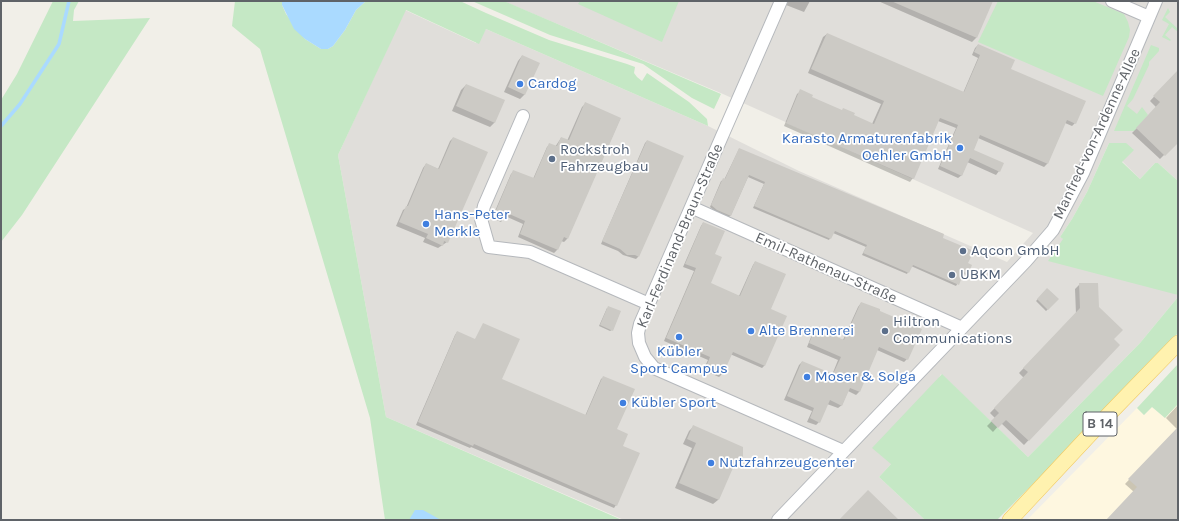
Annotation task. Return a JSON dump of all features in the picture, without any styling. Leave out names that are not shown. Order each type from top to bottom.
[{"type":"main road","name":"B 14","points":[[1010,520],[1178,343]]},
{"type":"main road","name":"B 14","points":[[1006,520],[1023,505]]},
{"type":"street","name":"Karl-Ferdinand-Braun-Straße","points":[[781,1],[640,324],[638,333],[642,350],[648,363],[654,368],[843,451]]},
{"type":"street","points":[[1112,1],[1150,17]]},
{"type":"street","name":"Manfred-von-Ardenne-Allee","points":[[778,520],[962,328],[1053,230],[1083,173],[1156,1]]},
{"type":"street","points":[[523,116],[484,206],[480,219],[489,247],[530,252],[649,304]]},
{"type":"street","name":"Emil-Rathenau-Straße","points":[[691,207],[962,328]]},
{"type":"shaded area","points":[[503,1],[1178,1],[1178,181],[1158,163],[1155,163],[1140,179],[1122,161],[1133,149],[1109,143],[1087,192],[1060,237],[1178,295],[1178,297],[1140,343],[1028,457],[941,374],[891,464],[879,477],[925,520],[624,520],[386,417],[338,155],[405,10],[476,43],[486,29],[708,126],[799,171],[1007,262],[1033,233],[723,94]]},
{"type":"shaded area","points":[[1178,404],[1178,520],[1027,520],[1137,408],[1144,415],[1152,407],[1165,418]]},
{"type":"green space","points":[[53,1],[79,1],[74,10],[73,21],[150,18],[22,215],[1,242],[1,100],[17,74]]},
{"type":"green space","points":[[235,1],[282,1],[286,14],[305,39],[321,49],[328,49],[333,46],[345,30],[356,10],[366,1],[460,1],[549,40],[635,67],[634,73],[642,81],[647,73],[689,102],[707,119],[708,126],[486,29],[479,44],[406,10],[338,155],[386,417],[622,520],[385,520],[370,418],[260,49],[232,26]]},
{"type":"green space","points":[[472,1],[504,1],[721,94],[714,109],[692,98],[643,64],[550,35]]},
{"type":"green space","points":[[580,1],[679,1],[662,42],[578,4]]},
{"type":"green space","points":[[998,1],[1093,1],[1124,14],[1130,30],[1129,37],[1103,96],[978,42]]},
{"type":"green space","points":[[1168,8],[1170,12],[1165,17],[1178,29],[1178,32],[1172,27],[1165,35],[1171,40],[1170,41],[1162,37],[1169,24],[1162,20]]},
{"type":"green space","points":[[1151,45],[1159,48],[1159,51],[1149,62],[1133,99],[1127,106],[1137,114],[1142,107],[1148,115],[1134,131],[1114,131]]},
{"type":"green space","points":[[1109,143],[1126,143],[1134,150],[1122,162],[1140,179],[1155,163],[1158,163],[1178,181],[1178,295],[1048,261],[1063,239],[1060,237],[1087,192]]},
{"type":"green space","points":[[1178,297],[1178,333],[997,520],[925,520],[879,477],[891,464],[872,448],[942,374],[1028,457],[1140,343]]},
{"type":"green space","points":[[1178,364],[1178,404],[1165,418],[1152,407],[1144,415],[1137,408]]},
{"type":"water","points":[[282,1],[366,1],[356,10],[345,30],[333,46],[328,49],[321,49],[305,39],[294,29],[282,5]]},
{"type":"water","points":[[415,510],[423,510],[441,520],[409,520]]},
{"type":"building","points":[[891,1],[993,1],[977,38]]},
{"type":"building","points":[[827,33],[964,92],[980,55],[974,52],[978,44],[1015,60],[1011,69],[1086,101],[1076,124],[1067,120],[1048,164],[980,135],[974,150],[1004,163],[1000,172],[970,158],[962,176],[940,166],[958,125],[940,118],[914,179],[786,123],[800,89],[813,95],[812,97],[842,110],[843,108],[855,113],[854,115],[874,124],[884,101],[811,69]]},
{"type":"building","points":[[522,55],[540,63],[525,95],[508,87]]},
{"type":"building","points":[[1178,70],[1178,143],[1165,156],[1136,128],[1160,102],[1153,96]]},
{"type":"building","points":[[466,84],[505,100],[495,123],[456,106]]},
{"type":"building","points":[[585,102],[621,118],[568,239],[564,237],[558,250],[520,234],[525,221],[507,213],[505,219],[494,215],[513,170],[534,178],[549,143],[557,146],[561,137],[569,140]]},
{"type":"building","points":[[453,137],[488,152],[448,243],[444,241],[443,246],[426,238],[428,234],[399,222],[406,206],[408,206],[426,163],[439,169]]},
{"type":"building","points":[[647,140],[684,156],[639,257],[635,255],[627,255],[620,249],[602,241]]},
{"type":"building","points":[[739,148],[944,234],[943,238],[974,251],[968,263],[972,265],[968,274],[964,272],[959,285],[913,265],[909,273],[863,253],[867,245],[835,231],[831,239],[754,206],[765,182],[749,175],[731,216],[717,210],[711,205]]},
{"type":"building","points":[[703,222],[725,231],[715,254],[722,257],[711,283],[740,296],[755,261],[786,274],[771,309],[787,316],[765,366],[733,352],[723,374],[706,367],[710,357],[666,338],[696,268],[685,264]]},
{"type":"building","points":[[1079,283],[1098,283],[1099,307],[1123,330],[1114,339],[1120,345],[1029,441],[1006,420],[998,428],[991,421],[999,413],[994,408],[1028,372],[1023,368],[1080,308]]},
{"type":"building","points":[[1047,288],[1059,299],[1048,310],[1037,299]]},
{"type":"building","points":[[861,302],[880,309],[880,311],[922,329],[908,360],[879,347],[860,392],[850,388],[842,406],[830,400],[820,423],[810,418],[814,408],[787,396],[802,361],[833,374],[841,357],[809,343],[816,328],[844,340]]},
{"type":"building","points":[[608,306],[621,311],[613,331],[600,325]]},
{"type":"building","points":[[483,323],[520,339],[502,379],[586,415],[603,376],[635,389],[617,429],[628,434],[623,446],[640,453],[617,506],[474,444],[473,446],[418,422],[457,331],[475,339]]},
{"type":"building","points":[[693,425],[743,447],[743,458],[740,456],[737,462],[736,461],[719,500],[679,483],[696,443],[687,439]]},
{"type":"building","points":[[1178,427],[1178,520],[1106,520],[1137,487],[1128,479]]},
{"type":"building","points":[[868,490],[899,520],[839,520]]},
{"type":"waterway","points":[[1,126],[20,104],[59,44],[69,1]]},
{"type":"place","name":"Cardog","points":[[520,84]]},
{"type":"place","name":"Karasto Armaturenfabrik Oehler GmbH","points":[[960,148]]},
{"type":"place","name":"Rockstroh Fahrzeugbau","points":[[552,159]]},
{"type":"place","name":"Hans-Peter Merkle","points":[[426,224]]},
{"type":"place","name":"Aqcon GmbH","points":[[963,251]]},
{"type":"place","name":"UBKM","points":[[952,275]]},
{"type":"place","name":"Alte Brennerei","points":[[751,331]]},
{"type":"place","name":"Hiltron Communications","points":[[885,331]]},
{"type":"place","name":"Kübler Sport Campus","points":[[679,337]]},
{"type":"place","name":"Moser & Solga","points":[[807,377]]},
{"type":"place","name":"Kübler Sport","points":[[623,403]]},
{"type":"place","name":"Nutzfahrzeugcenter","points":[[711,463]]}]
